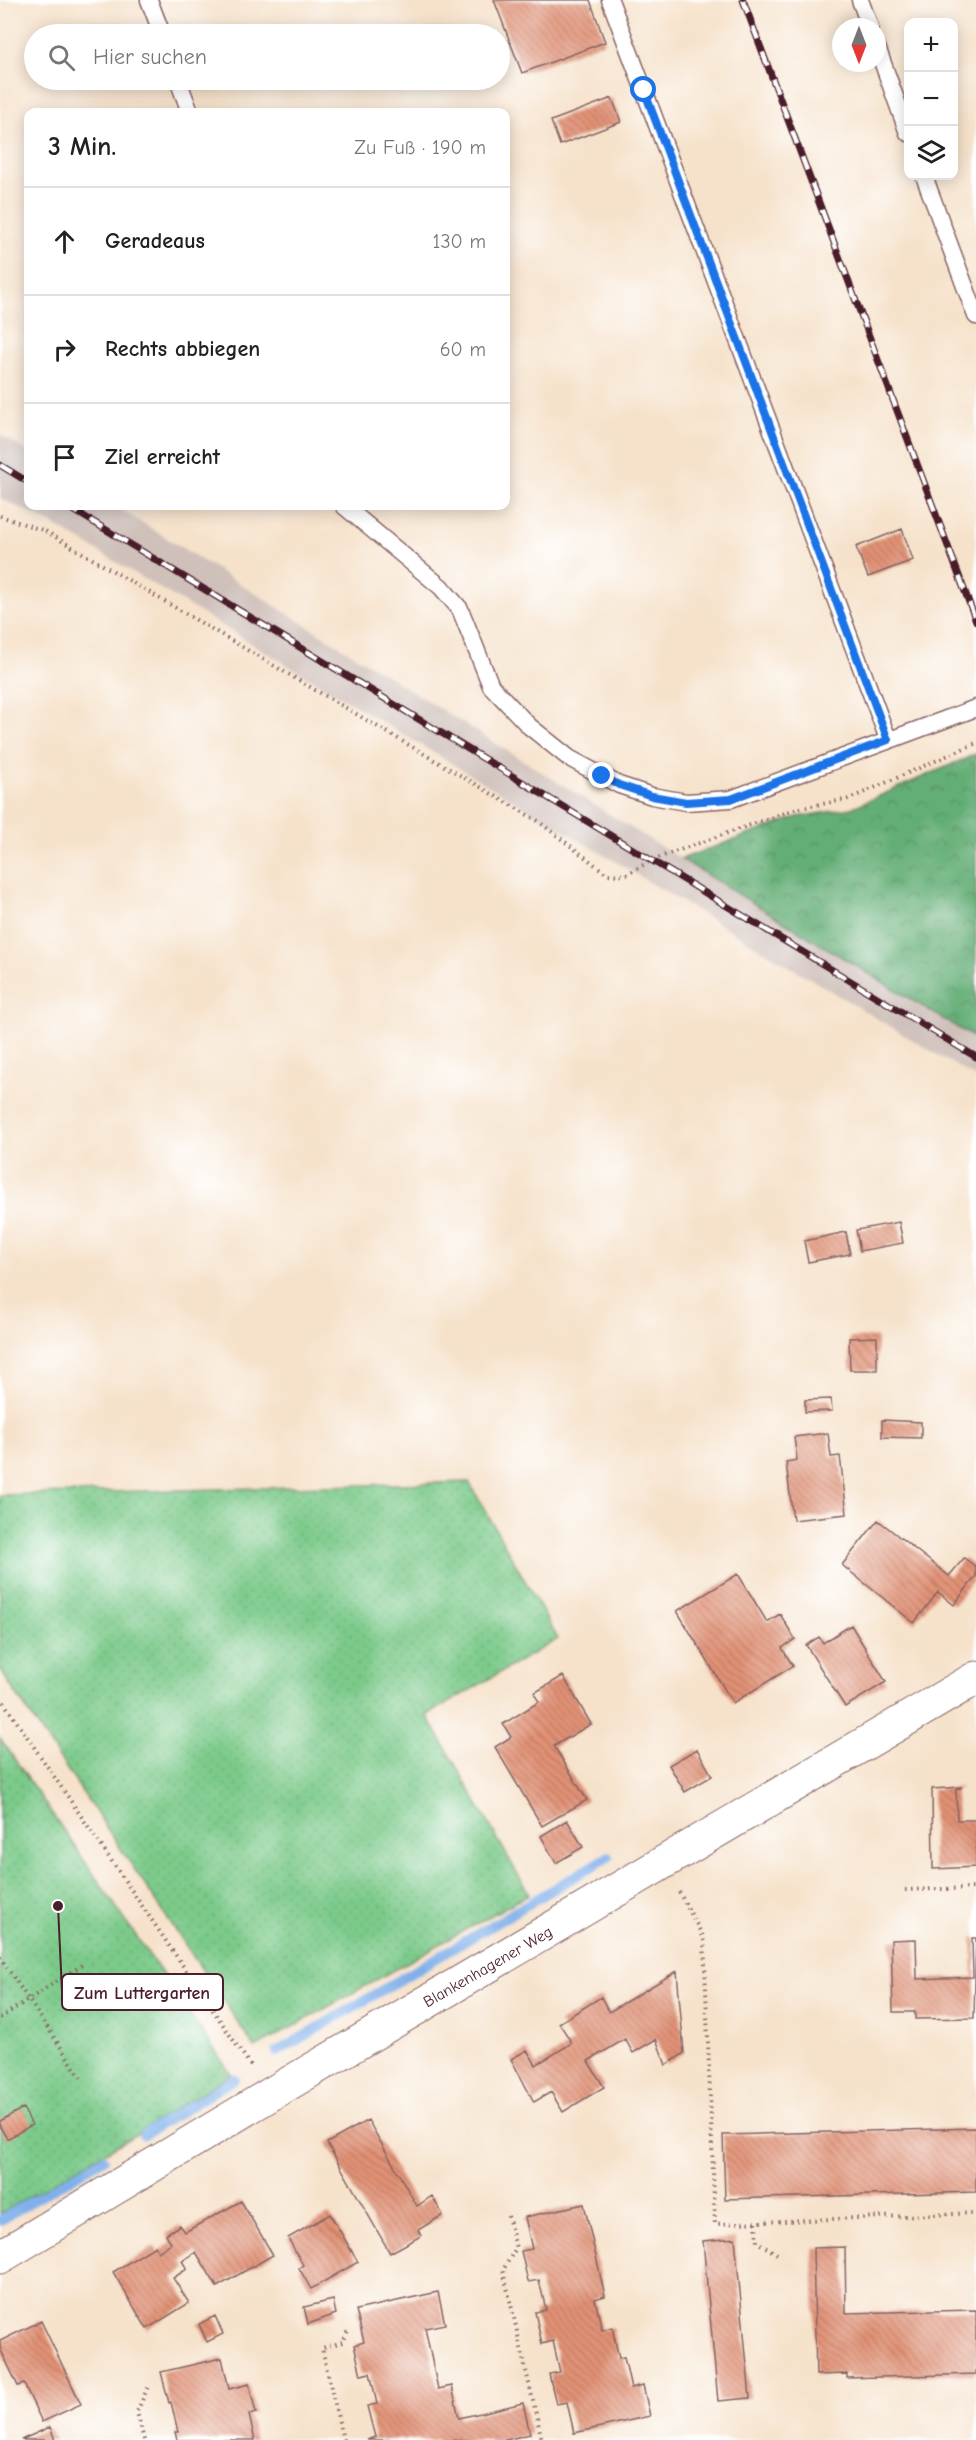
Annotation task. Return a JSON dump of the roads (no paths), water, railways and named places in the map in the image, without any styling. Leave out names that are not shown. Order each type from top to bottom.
[{"type":"street","name":"Blankenhagener Weg","points":[[0,2257],[270,2094],[976,1678]]},
{"type":"lane","points":[[149,0],[158,24]]},
{"type":"lane","points":[[610,0],[888,740]]},
{"type":"lane","points":[[860,0],[867,18]]},
{"type":"lane","points":[[886,71],[906,126]]},
{"type":"lane","points":[[182,90],[188,108]]},
{"type":"lane","points":[[925,180],[976,316]]},
{"type":"lane","points":[[349,510],[441,587],[460,609],[492,686],[530,726],[569,758],[619,785],[652,796],[686,802],[731,799],[976,708]]},
{"type":"waterway","points":[[277,2052],[608,1857]]},
{"type":"waterway","points":[[143,2135],[234,2079]]},
{"type":"waterway","points":[[0,2220],[104,2159]]},
{"type":"railway","points":[[743,0],[976,621]]},
{"type":"railway","points":[[0,465],[24,480]]},
{"type":"railway","points":[[74,510],[976,1057]]},
{"type":"place","name":"Zum Luttergarten","points":[[58,1906]]}]
